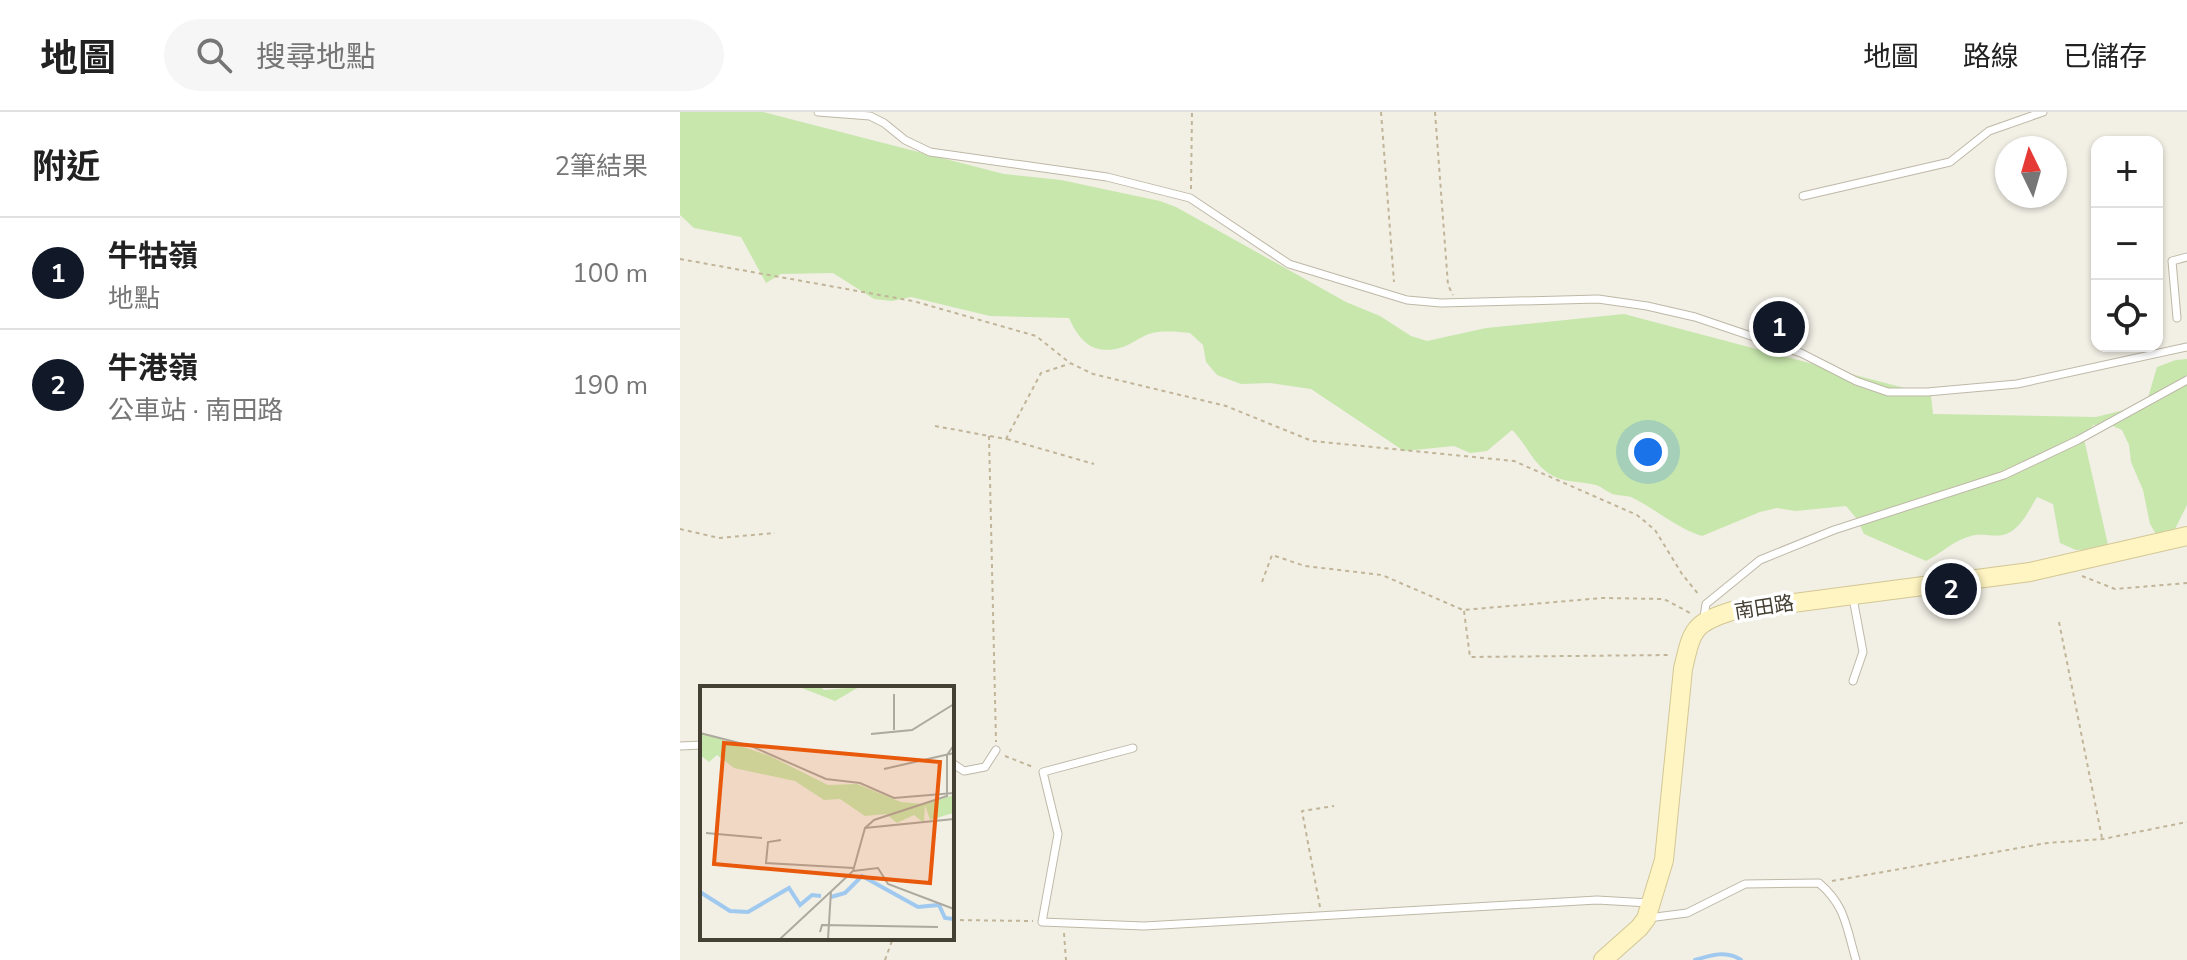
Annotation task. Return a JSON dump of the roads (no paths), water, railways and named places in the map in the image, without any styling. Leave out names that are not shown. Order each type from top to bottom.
[{"type":"main road","name":"南田路","points":[[1705,612],[1732,611],[2058,567],[2187,536]]},
{"type":"main road","points":[[1603,960],[1639,928],[1649,911],[1664,860],[1686,655],[1689,641],[1705,612]]},
{"type":"lane","points":[[818,112],[870,116],[905,140],[930,152],[1107,177],[1190,198],[1289,264],[1407,300],[1457,303],[1598,299],[1647,306],[1695,317],[1801,353],[1856,381],[1888,392],[1927,392],[2017,384],[2187,347]]},
{"type":"lane","points":[[1803,196],[1950,162],[1989,131],[2043,112]]},
{"type":"lane","points":[[2177,318],[2172,261],[2187,257]]},
{"type":"lane","points":[[1705,612],[1760,560],[1834,530],[2004,475],[2078,440],[2187,380]]},
{"type":"lane","points":[[1853,595],[1863,652],[1853,681]]},
{"type":"lane","points":[[680,746],[700,745]]},
{"type":"lane","points":[[1133,748],[1043,772],[1058,834],[1042,922],[1144,926],[1597,900],[1649,911],[1687,913],[1745,884],[1819,883],[1835,897],[1856,960]]},
{"type":"lane","points":[[954,764],[964,771],[985,767],[996,750]]},
{"type":"waterway","points":[[1695,960],[1725,954],[1741,960]]},
{"type":"place","name":"牛牯嶺","points":[[1779,327]]},
{"type":"place","name":"牛港嶺","points":[[1951,589]]}]
